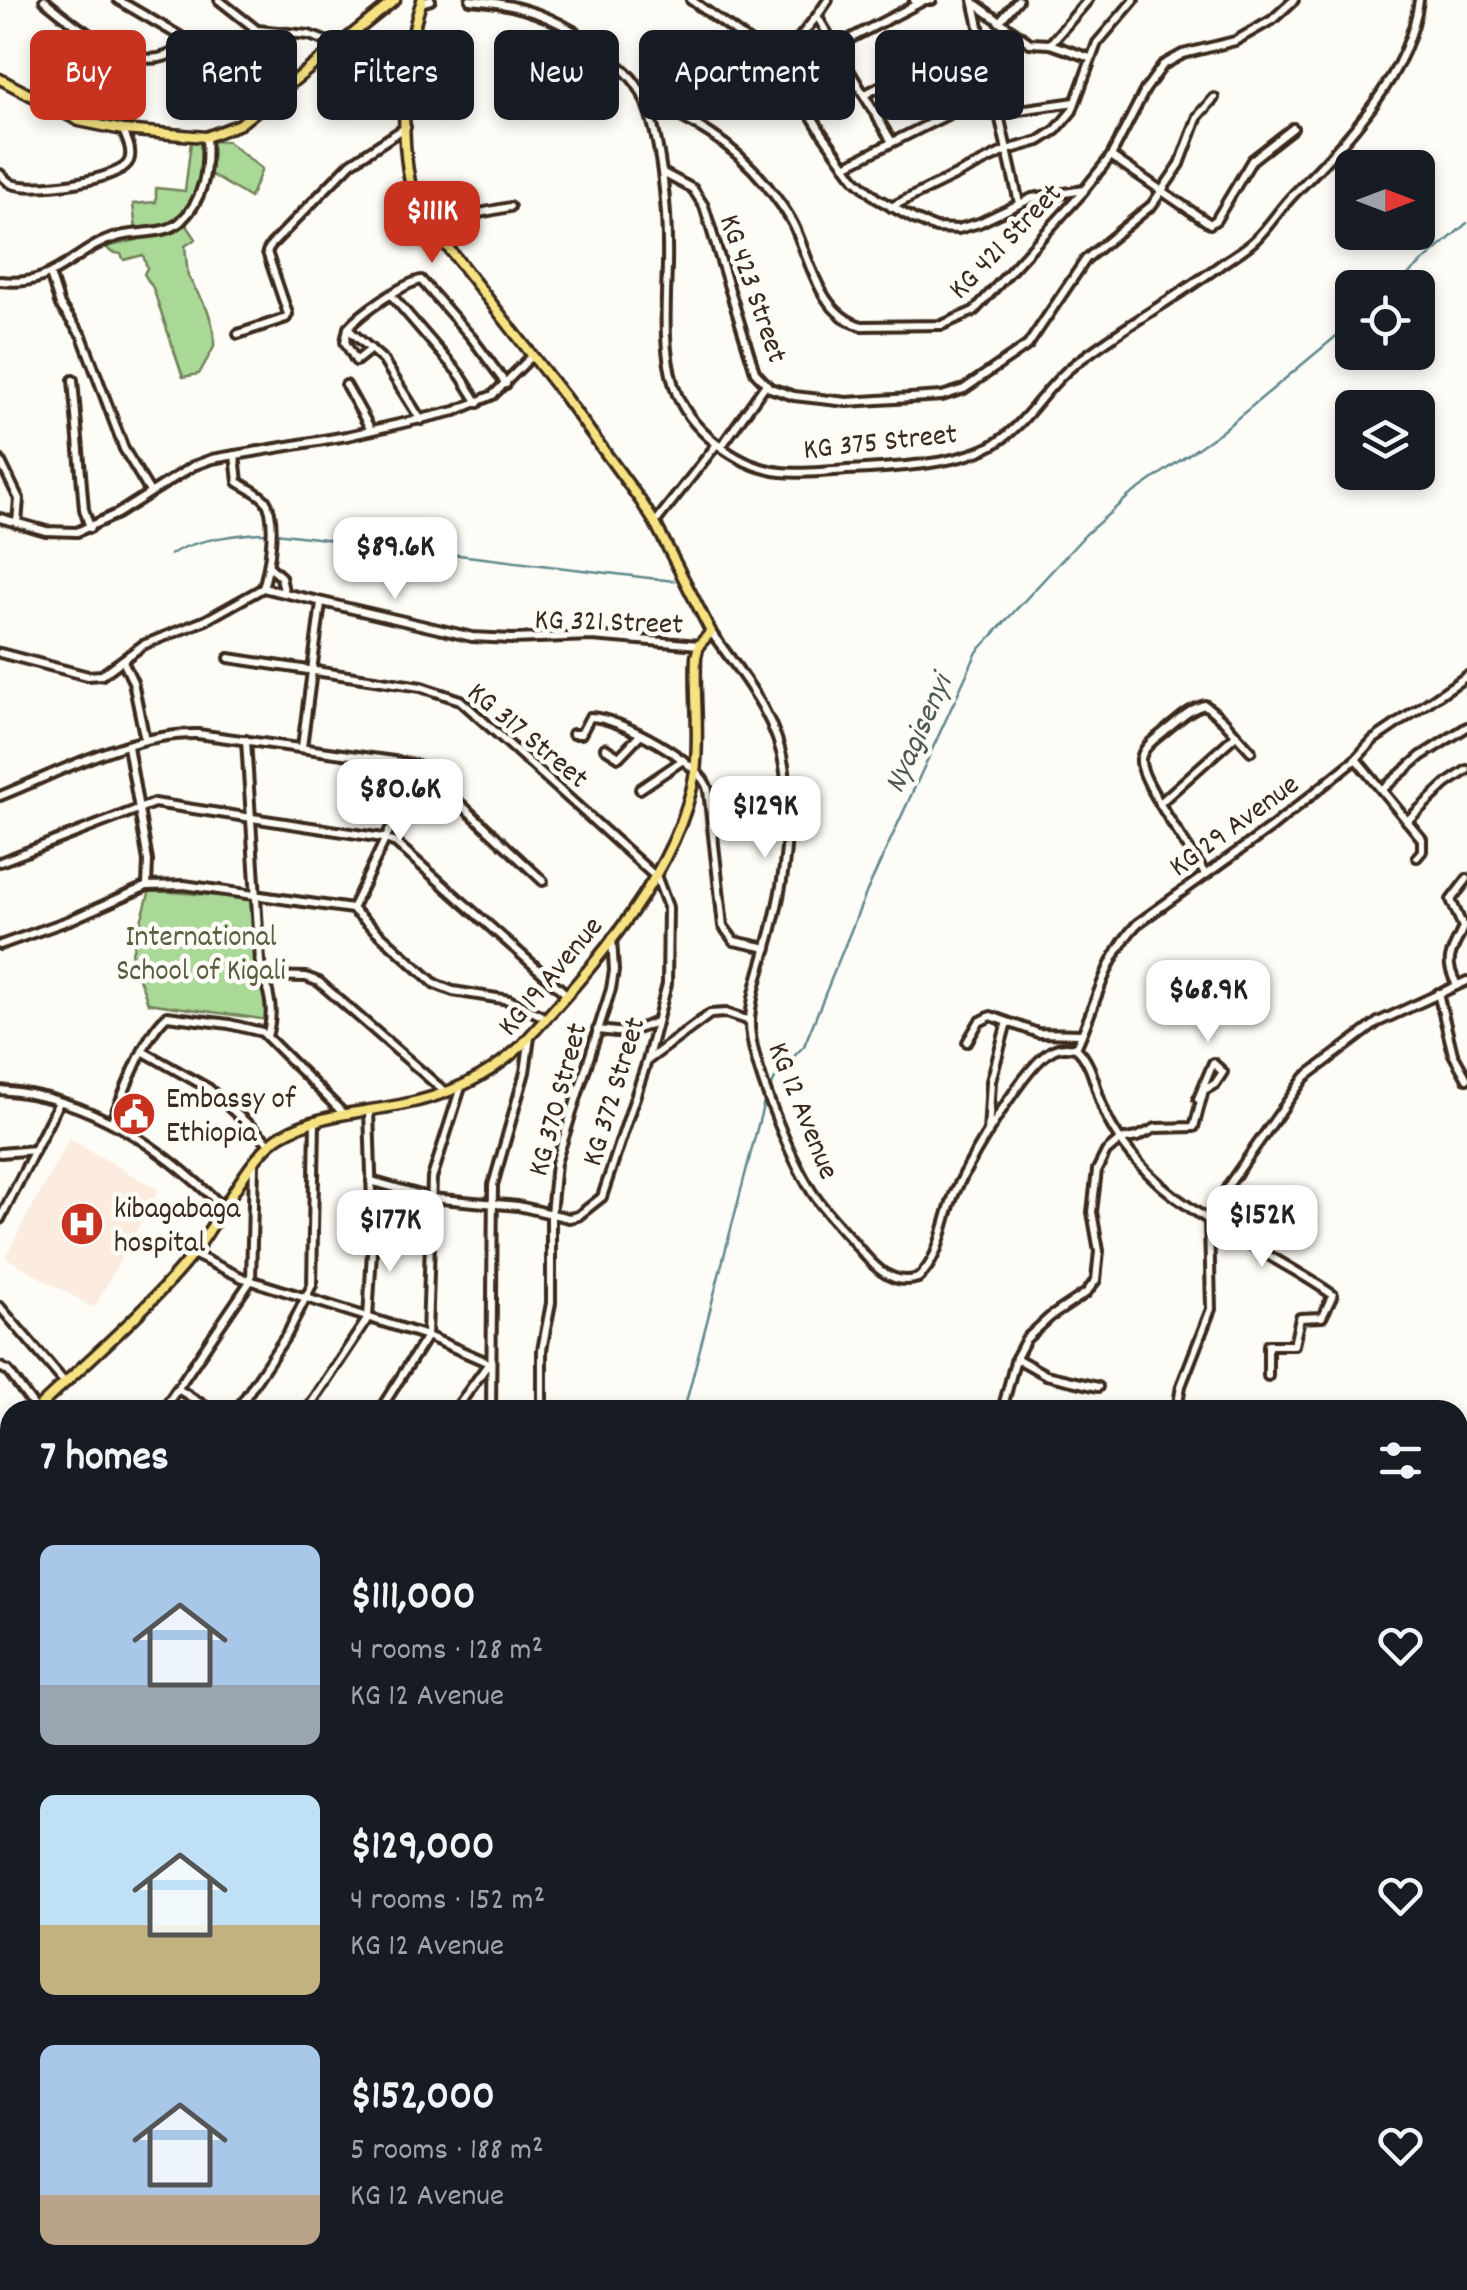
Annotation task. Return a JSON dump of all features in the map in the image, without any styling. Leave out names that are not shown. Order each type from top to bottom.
[{"type":"main road","points":[[357,30],[399,1],[423,3]]},
{"type":"main road","name":"KG 12 Avenue","points":[[423,3],[405,74],[412,192],[427,223],[532,356],[655,523],[711,632]]},
{"type":"main road","points":[[0,78],[79,121],[123,130],[206,137],[240,124],[317,60]]},
{"type":"main road","points":[[699,645],[711,632]]},
{"type":"main road","name":"KG 19 Avenue","points":[[47,1400],[193,1254],[254,1164],[283,1134],[344,1114],[462,1088],[495,1068],[546,1018],[656,878],[679,832],[696,768],[699,645]]},
{"type":"street","points":[[44,0],[86,32],[130,56],[168,56],[180,47],[182,40],[118,0]]},
{"type":"street","points":[[219,0],[257,30],[317,38]]},
{"type":"street","name":"KG 375 Street","points":[[470,0],[506,2],[577,32],[620,66],[639,89]]},
{"type":"street","points":[[690,0],[733,30]]},
{"type":"street","points":[[806,30],[828,0]]},
{"type":"street","points":[[914,0],[932,0]]},
{"type":"street","points":[[999,22],[1018,0]]},
{"type":"street","points":[[1050,44],[1088,0]]},
{"type":"street","points":[[891,207],[1006,150],[1048,136],[1068,118],[1097,43],[1134,0]]},
{"type":"street","name":"KG 421 Street","points":[[689,120],[730,147],[762,179],[798,233],[820,290],[854,324],[942,326],[974,312],[1084,190],[1111,156],[1144,90],[1163,65],[1183,54],[1235,41],[1272,20],[1294,0]]},
{"type":"street","name":"KG 375 Street","points":[[650,120],[662,172],[670,367],[684,407],[719,445],[769,469],[818,472],[934,461],[977,453],[998,442],[1018,426],[1046,390],[1100,344],[1172,300],[1254,240],[1360,123],[1414,33],[1419,0]]},
{"type":"street","points":[[855,36],[924,1]]},
{"type":"street","points":[[973,1],[1030,43],[1050,44],[1090,58]]},
{"type":"street","points":[[973,1],[978,30]]},
{"type":"street","points":[[817,16],[826,30]]},
{"type":"street","points":[[855,79],[892,142]]},
{"type":"street","points":[[864,95],[875,89]]},
{"type":"street","name":"KG 423 Street","points":[[662,172],[699,196],[755,372],[766,384],[794,396],[847,402],[942,396],[964,388],[1028,345],[1086,259],[1142,216],[1161,192],[1180,164],[1198,116],[1214,98]]},
{"type":"street","points":[[1024,109],[1076,102]]},
{"type":"street","points":[[816,120],[864,188],[914,220],[948,230],[979,223],[1019,203],[1084,190]]},
{"type":"street","points":[[845,166],[936,120]]},
{"type":"street","points":[[1000,120],[1019,203]]},
{"type":"street","points":[[238,334],[288,314],[267,252],[271,245],[351,162],[407,127]]},
{"type":"street","points":[[1111,156],[1207,224],[1212,223],[1252,160],[1292,128]]},
{"type":"street","points":[[0,174],[10,183],[26,187],[65,184],[120,172],[131,152],[123,130]]},
{"type":"street","points":[[0,281],[31,282],[116,236],[162,230],[179,222],[198,199],[203,186],[206,137]]},
{"type":"street","points":[[462,189],[465,217]]},
{"type":"street","points":[[427,223],[510,208]]},
{"type":"street","points":[[50,274],[60,304],[82,336],[124,448],[150,492]]},
{"type":"street","points":[[372,350],[356,361],[345,342],[348,328],[414,281],[422,280],[506,384]]},
{"type":"street","points":[[392,296],[461,376],[478,402]]},
{"type":"street","points":[[348,328],[383,360],[421,420]]},
{"type":"street","points":[[0,518],[70,533],[90,528],[193,466],[421,420],[478,402],[506,384],[532,356]]},
{"type":"street","points":[[73,380],[84,509],[90,528]]},
{"type":"street","points":[[655,523],[766,384]]},
{"type":"street","points":[[346,386],[372,430]]},
{"type":"street","points":[[0,653],[95,676],[143,645],[206,620],[263,588],[270,567],[271,516],[262,497],[238,482],[234,455]]},
{"type":"street","points":[[0,460],[19,499],[17,523]]},
{"type":"street","points":[[270,567],[281,576],[284,591]]},
{"type":"street","name":"KG 321 Street","points":[[263,588],[472,637],[512,640],[592,636],[699,645]]},
{"type":"street","points":[[302,747],[321,602]]},
{"type":"street","name":"KG 12 Avenue","points":[[711,632],[765,709],[785,771],[786,828],[780,891],[750,1021],[754,1054],[813,1194],[882,1272],[901,1280],[914,1280],[928,1269],[955,1190],[988,1134],[1040,1060],[1056,1048],[1076,1048]]},
{"type":"street","name":"KG 317 Street","points":[[228,658],[421,687],[460,700],[656,878]]},
{"type":"street","points":[[123,661],[132,682],[144,740]]},
{"type":"street","name":"KG 29 Avenue","points":[[1076,1048],[1107,968],[1124,938],[1156,908],[1356,760],[1373,740],[1467,676]]},
{"type":"street","points":[[1205,874],[1160,803],[1141,756],[1198,706],[1210,707],[1252,751]]},
{"type":"street","points":[[574,734],[581,734],[590,717],[596,716],[696,768],[706,780],[708,790],[724,926],[734,941],[767,948]]},
{"type":"street","points":[[1382,789],[1422,756],[1467,727]]},
{"type":"street","points":[[0,796],[144,740],[185,734],[302,747],[420,766],[542,881]]},
{"type":"street","points":[[1160,803],[1236,735]]},
{"type":"street","points":[[605,748],[618,757],[639,736]]},
{"type":"street","points":[[246,740],[263,976],[273,1016],[267,1036]]},
{"type":"street","points":[[128,746],[148,861],[146,886]]},
{"type":"street","points":[[640,789],[683,760]]},
{"type":"street","points":[[1356,760],[1422,839],[1417,857]]},
{"type":"street","points":[[352,909],[420,766]]},
{"type":"street","points":[[1407,822],[1446,784],[1467,770]]},
{"type":"street","points":[[0,862],[154,803],[383,838],[396,843],[566,994]]},
{"type":"street","name":"KG 372 Street","points":[[371,1181],[431,1198],[518,1206],[568,1218],[578,1216],[604,1194],[647,1061],[666,984],[666,900],[656,878]]},
{"type":"street","points":[[1457,985],[1449,971],[1449,957],[1463,927],[1450,900],[1467,879]]},
{"type":"street","points":[[0,945],[70,920],[146,886],[184,885],[352,909],[435,984],[508,1000],[546,1018]]},
{"type":"street","name":"KG 370 Street","points":[[542,1400],[542,1350],[552,1284],[551,1214],[556,1163],[614,971],[612,937]]},
{"type":"street","points":[[263,976],[306,977],[319,982],[446,1093]]},
{"type":"street","points":[[1179,1400],[1212,1309],[1209,1218],[1230,1183],[1306,1077],[1353,1038],[1467,981]]},
{"type":"street","points":[[1438,993],[1452,1054],[1467,1079]]},
{"type":"street","points":[[647,1061],[710,1014],[726,1012],[750,1021]]},
{"type":"street","points":[[112,1120],[144,1052],[167,1016],[256,1028],[344,1114]]},
{"type":"street","points":[[967,1042],[983,1018],[991,1016],[1054,1036],[1082,1034]]},
{"type":"street","points":[[598,1030],[626,1033],[658,1022]]},
{"type":"street","points":[[988,1134],[992,1081],[1007,1022]]},
{"type":"street","points":[[491,1400],[491,1205],[496,1171],[525,1072],[530,1036]]},
{"type":"street","points":[[1076,1048],[1088,1062],[1102,1107],[1120,1140],[1156,1182],[1177,1200],[1333,1295],[1322,1318],[1300,1318],[1294,1345],[1268,1345],[1268,1376]]},
{"type":"street","points":[[144,1052],[208,1088],[270,1144]]},
{"type":"street","points":[[1005,1400],[1016,1358],[1026,1339],[1086,1293],[1096,1280],[1099,1250],[1092,1212],[1097,1170],[1106,1152],[1120,1140],[1137,1138],[1156,1128],[1194,1126],[1204,1090],[1215,1084],[1223,1072],[1213,1063],[1198,1099]]},
{"type":"street","points":[[386,1400],[427,1336],[432,1178],[462,1088]]},
{"type":"street","points":[[0,1090],[58,1102],[112,1120],[173,1161],[225,1209]]},
{"type":"street","points":[[0,1218],[58,1102]]},
{"type":"street","points":[[313,1400],[368,1318],[372,1272],[368,1110]]},
{"type":"street","points":[[242,1400],[312,1285],[315,1122]]},
{"type":"street","points":[[0,1154],[35,1150]]},
{"type":"street","points":[[170,1400],[252,1280],[254,1164]]},
{"type":"street","points":[[193,1254],[306,1299],[427,1336],[489,1364]]},
{"type":"street","points":[[0,1307],[65,1383]]},
{"type":"street","points":[[1016,1358],[1046,1374],[1098,1387]]},
{"type":"street","points":[[462,1400],[489,1364]]},
{"type":"street","points":[[0,1367],[8,1371],[29,1400]]},
{"type":"street","points":[[178,1390],[194,1400]]},
{"type":"shaded area","name":"kibagabaga hospital","points":[[69,1139],[159,1190],[94,1308],[5,1257]]},
{"type":"green space","points":[[227,141],[262,169],[250,198],[212,175],[203,200],[186,224],[196,239],[185,246],[188,276],[208,311],[214,347],[199,374],[183,377],[153,288],[144,274],[147,268],[143,255],[124,260],[121,254],[106,247],[137,240],[133,204],[156,202],[156,188],[185,191],[191,142]]},
{"type":"green space","name":"International School of Kigali","points":[[150,890],[252,899],[268,1020],[148,1003],[131,956]]},
{"type":"waterway","name":"Nyagisenyi","points":[[1413,270],[1467,223]]},
{"type":"waterway","name":"Nyagisenyi","points":[[769,1091],[778,1073],[804,1046],[867,891],[977,652],[1086,534],[1129,496],[1222,431],[1335,337]]},
{"type":"waterway","points":[[170,555],[221,538],[275,533],[674,581]]},
{"type":"waterway","name":"Nyagisenyi","points":[[687,1400],[765,1098]]},
{"type":"place","name":"Embassy of Ethiopia","points":[[134,1114]]},
{"type":"place","name":"kibagabaga hospital","points":[[82,1224]]}]
